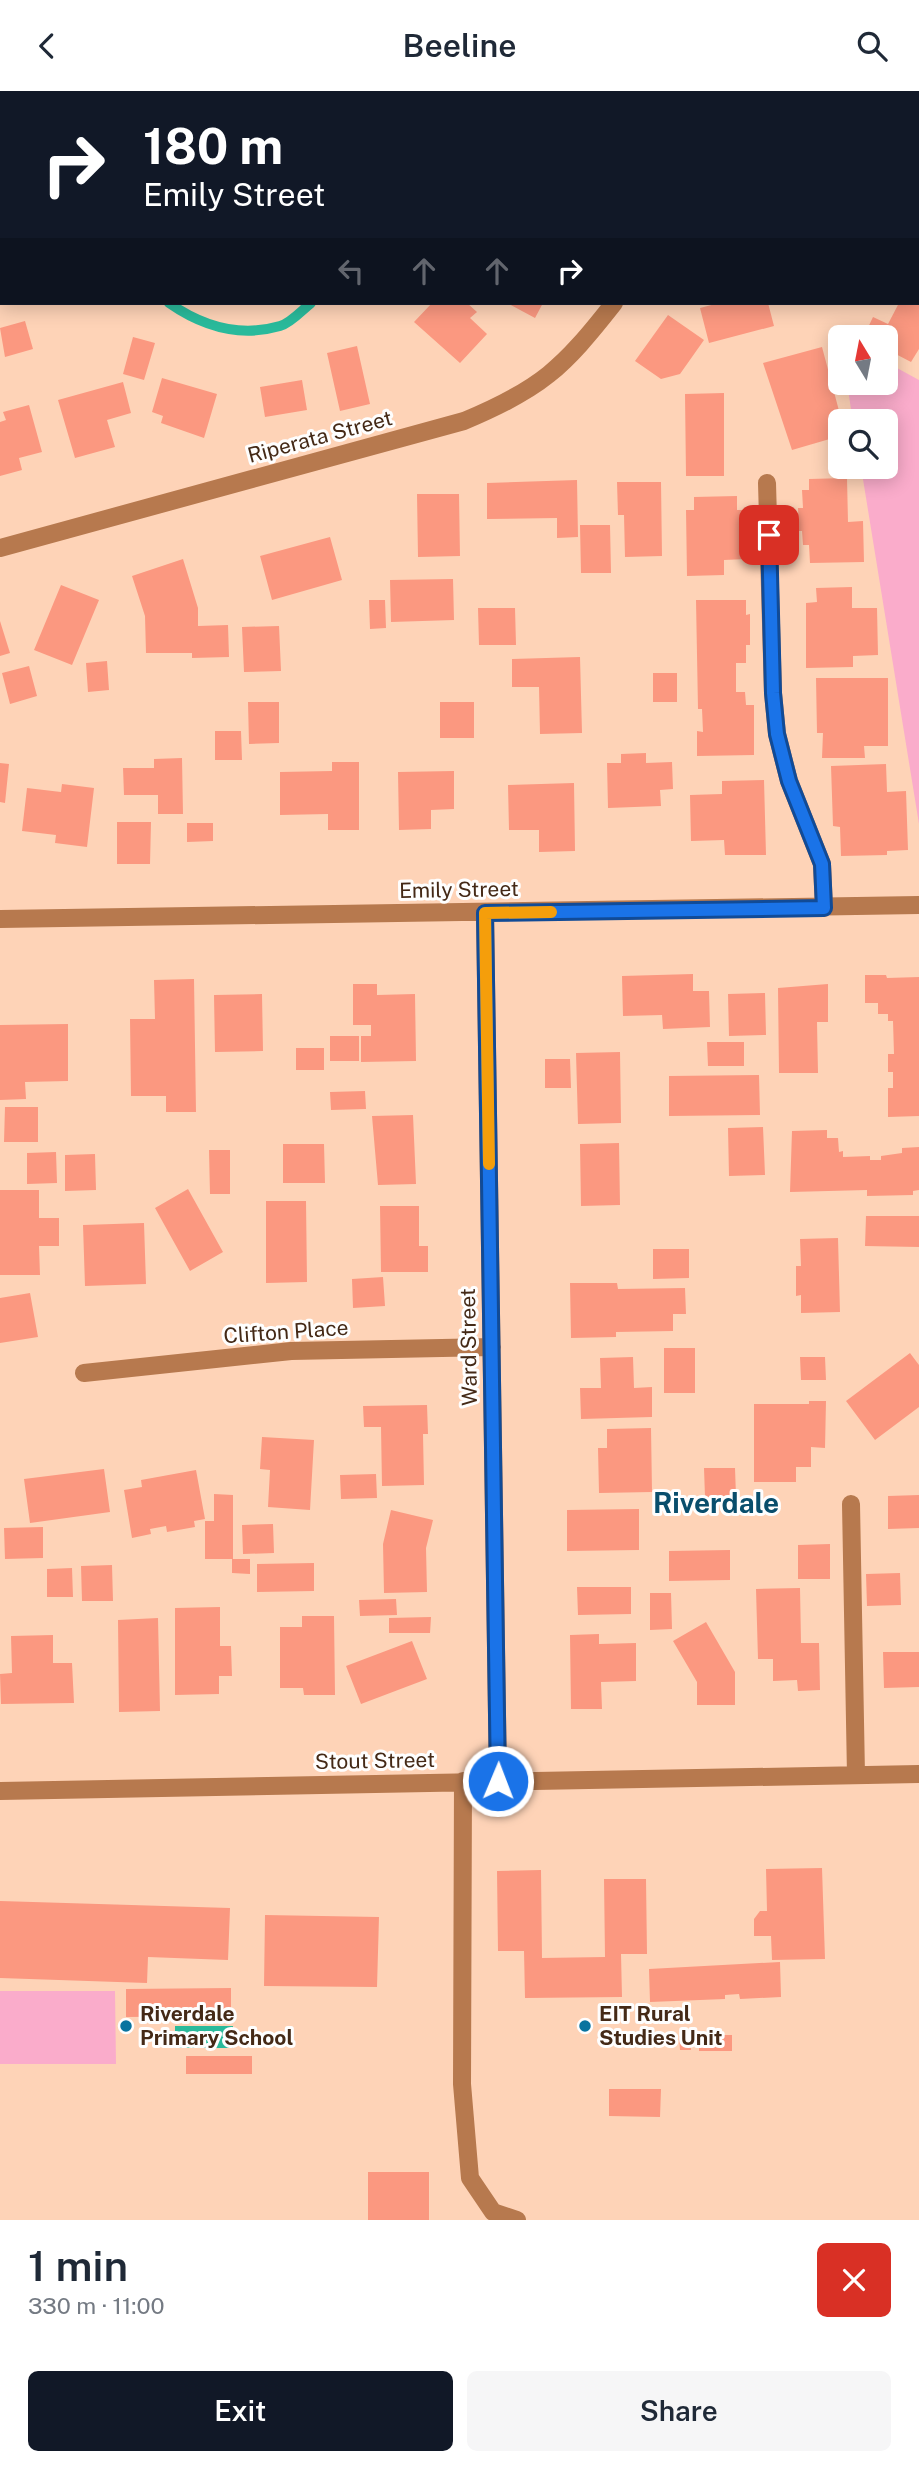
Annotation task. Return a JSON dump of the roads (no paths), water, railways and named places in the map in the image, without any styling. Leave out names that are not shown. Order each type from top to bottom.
[{"type":"street","name":"Riperata Street","points":[[0,548],[464,421],[516,399],[553,374],[612,305]]},
{"type":"street","points":[[767,483],[773,693],[777,734],[789,781],[822,864],[824,908]]},
{"type":"street","name":"Emily Street","points":[[0,919],[919,905]]},
{"type":"street","name":"Ward Street","points":[[485,913],[498,1781]]},
{"type":"street","name":"Clifton Place","points":[[84,1373],[291,1351],[492,1347]]},
{"type":"street","points":[[851,1504],[856,1775]]},
{"type":"street","name":"Stout Street","points":[[0,1791],[919,1775]]},
{"type":"street","points":[[463,1781],[462,2084],[471,2178],[494,2212],[517,2220]]},
{"type":"water","points":[[175,2026],[233,2026],[233,2048],[175,2048]]},
{"type":"waterway","points":[[172,305],[208,324],[250,331],[284,324],[309,305]]},
{"type":"place","name":"Riverdale Primary School","points":[[126,2026]]},
{"type":"place","name":"EIT Rural Studies Unit","points":[[585,2026]]},
{"type":"district","name":"Riverdale","points":[[716,1503]]}]
